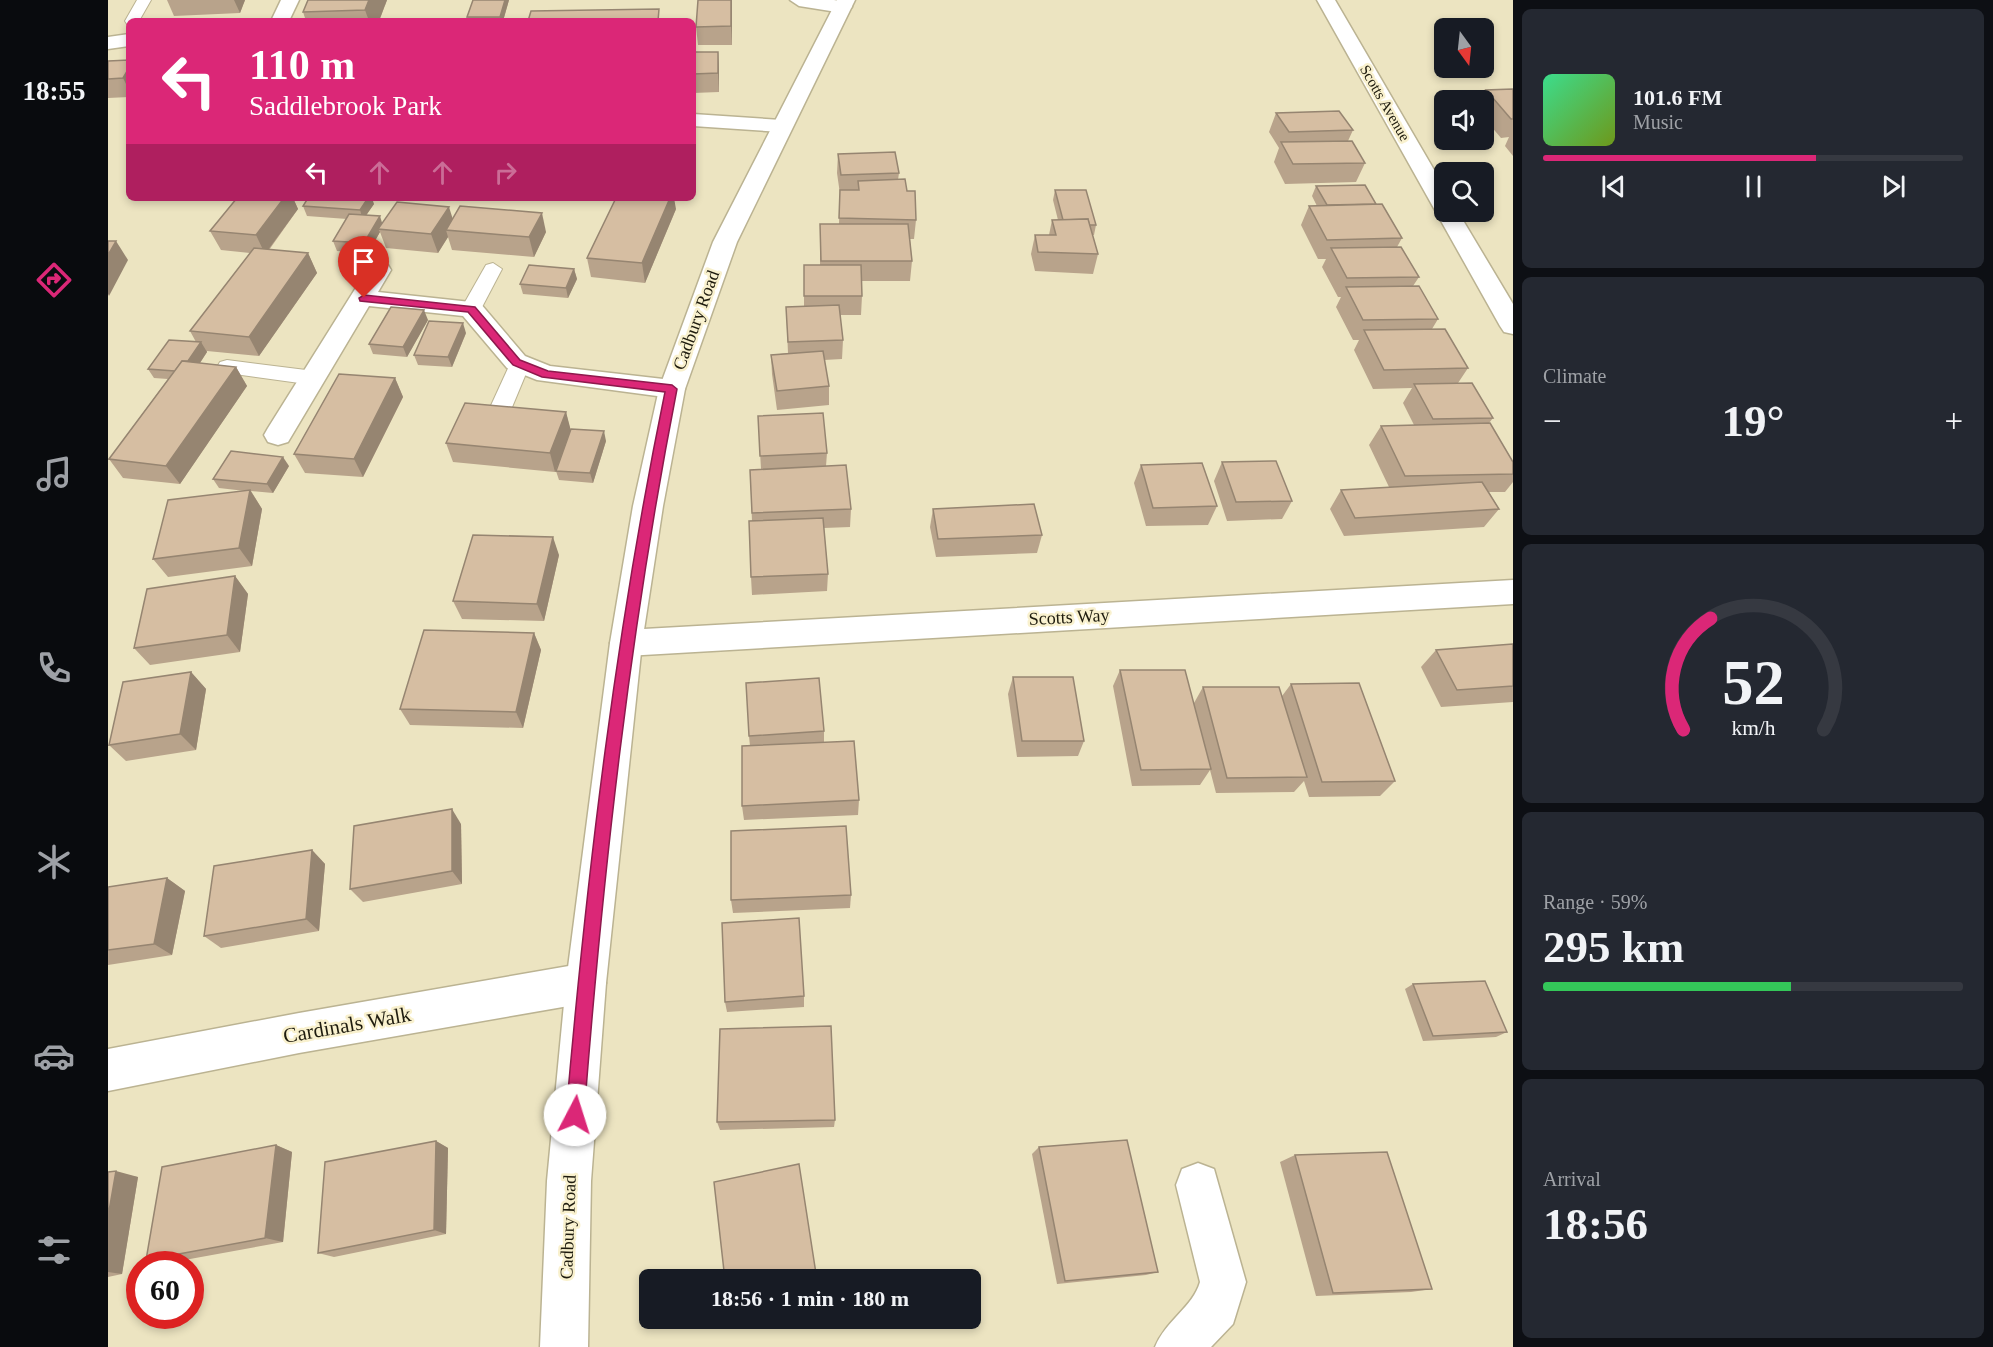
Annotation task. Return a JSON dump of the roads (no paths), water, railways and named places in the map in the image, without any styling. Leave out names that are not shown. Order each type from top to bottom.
[{"type":"street","points":[[281,18],[290,0]]},
{"type":"street","points":[[799,0],[844,4]]},
{"type":"street","name":"Scotts Avenue","points":[[1326,0],[1434,189]]},
{"type":"street","name":"Cadbury Road","points":[[564,1347],[569,1181],[586,983],[626,643],[648,506],[672,389],[725,242],[844,4]]},
{"type":"street","points":[[696,120],[781,126]]},
{"type":"street","points":[[1453,222],[1513,326]]},
{"type":"street","points":[[278,435],[364,298],[379,270]]},
{"type":"street","points":[[364,298],[471,309],[520,364],[546,374],[672,389]]},
{"type":"street","name":"Scotts Way","points":[[626,643],[1513,592]]},
{"type":"street","name":"Cardinals Walk","points":[[108,1070],[299,1033],[586,983]]},
{"type":"street","points":[[1179,1347],[1216,1307],[1223,1281],[1198,1185]]},
{"type":"lane","points":[[134,18],[144,0]]},
{"type":"lane","points":[[471,309],[493,269]]},
{"type":"lane","points":[[500,412],[520,364]]},
{"type":"lane","points":[[227,368],[314,378]]}]
